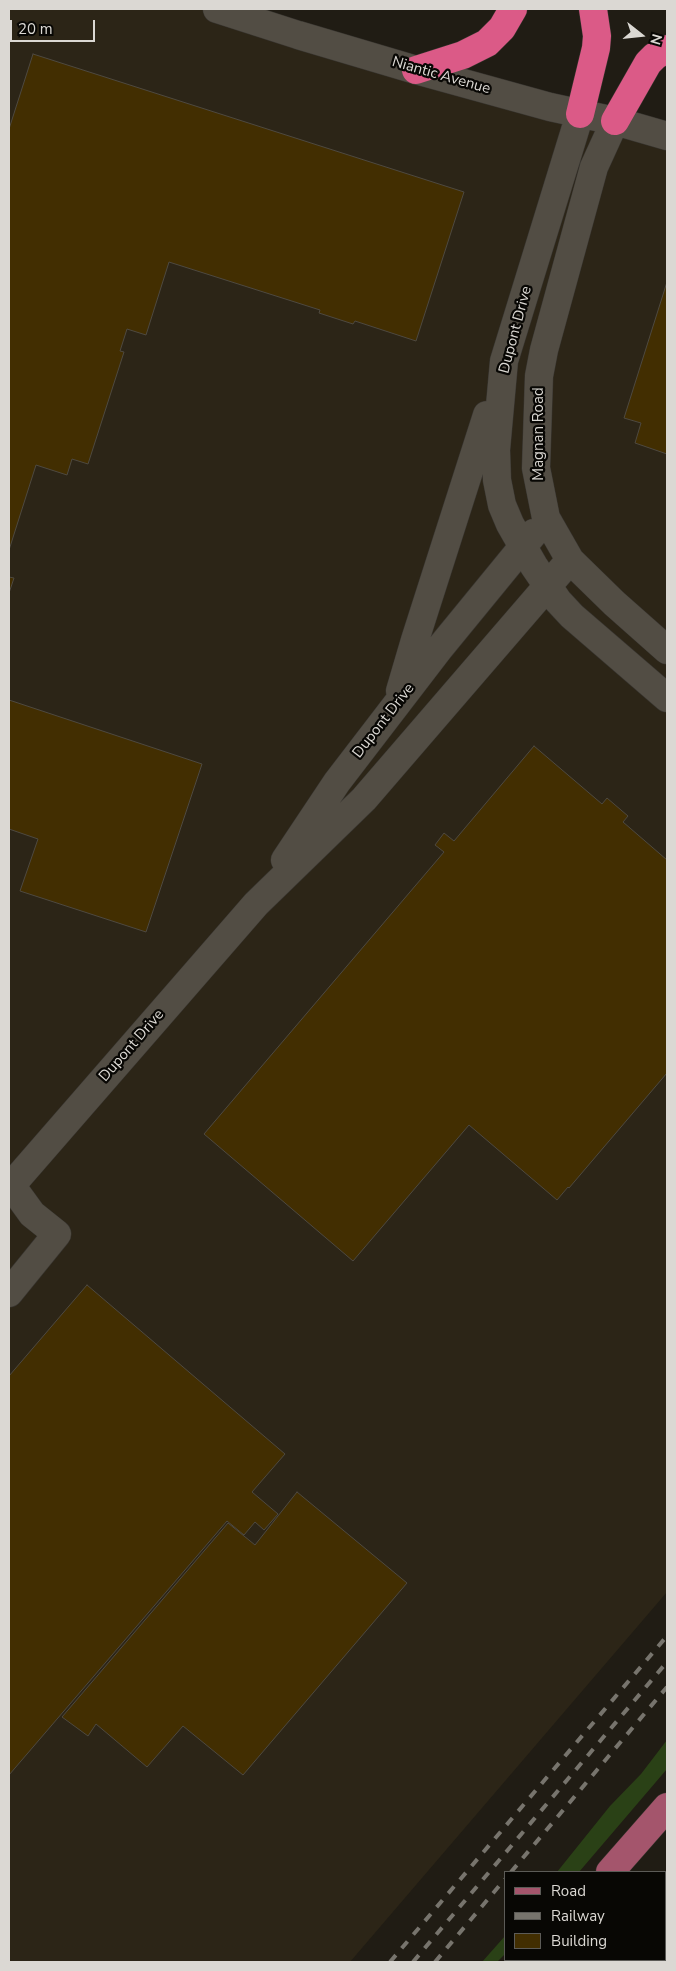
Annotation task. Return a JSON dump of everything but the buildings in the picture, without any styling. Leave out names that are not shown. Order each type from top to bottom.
[{"type":"highway","points":[[416,70],[464,55],[487,43],[502,28],[513,9]]},
{"type":"highway","points":[[580,114],[596,48],[597,29],[593,9]]},
{"type":"highway","points":[[615,122],[648,63],[667,48]]},
{"type":"main road","points":[[611,1871],[667,1806]]},
{"type":"street","name":"Niantic Avenue","points":[[217,9],[416,70],[667,136]]},
{"type":"street","name":"Dupont Drive","points":[[547,586],[510,524],[502,504],[497,480],[496,450],[504,361],[580,114]]},
{"type":"street","name":"Dupont Drive","points":[[544,350],[556,299],[594,167],[615,122]]},
{"type":"street","name":"Magnan Road","points":[[544,350],[538,376],[536,468],[546,518],[570,560],[614,603],[667,650]]},
{"type":"street","points":[[396,706],[414,640],[504,361]]},
{"type":"street","name":"Dupont Drive","points":[[256,904],[336,782],[546,518]]},
{"type":"street","name":"Dupont Drive","points":[[10,1186],[256,904],[364,799],[570,560]]},
{"type":"street","points":[[547,586],[572,616],[667,698]]},
{"type":"street","points":[[9,1293],[57,1234],[32,1214],[10,1186]]},
{"type":"shaded area","points":[[9,9],[216,9],[667,136],[667,1592],[350,1962],[9,1962]]},
{"type":"green space","points":[[667,1740],[667,1769],[580,1871],[558,1871],[610,1806],[641,1774]]},
{"type":"green space","points":[[503,1938],[503,1956],[497,1962],[482,1962]]},
{"type":"railway","points":[[390,1962],[667,1636]]},
{"type":"railway","points":[[413,1962],[667,1662]]},
{"type":"railway","points":[[512,1871],[667,1687]]},
{"type":"railway","points":[[435,1962],[503,1881]]}]
